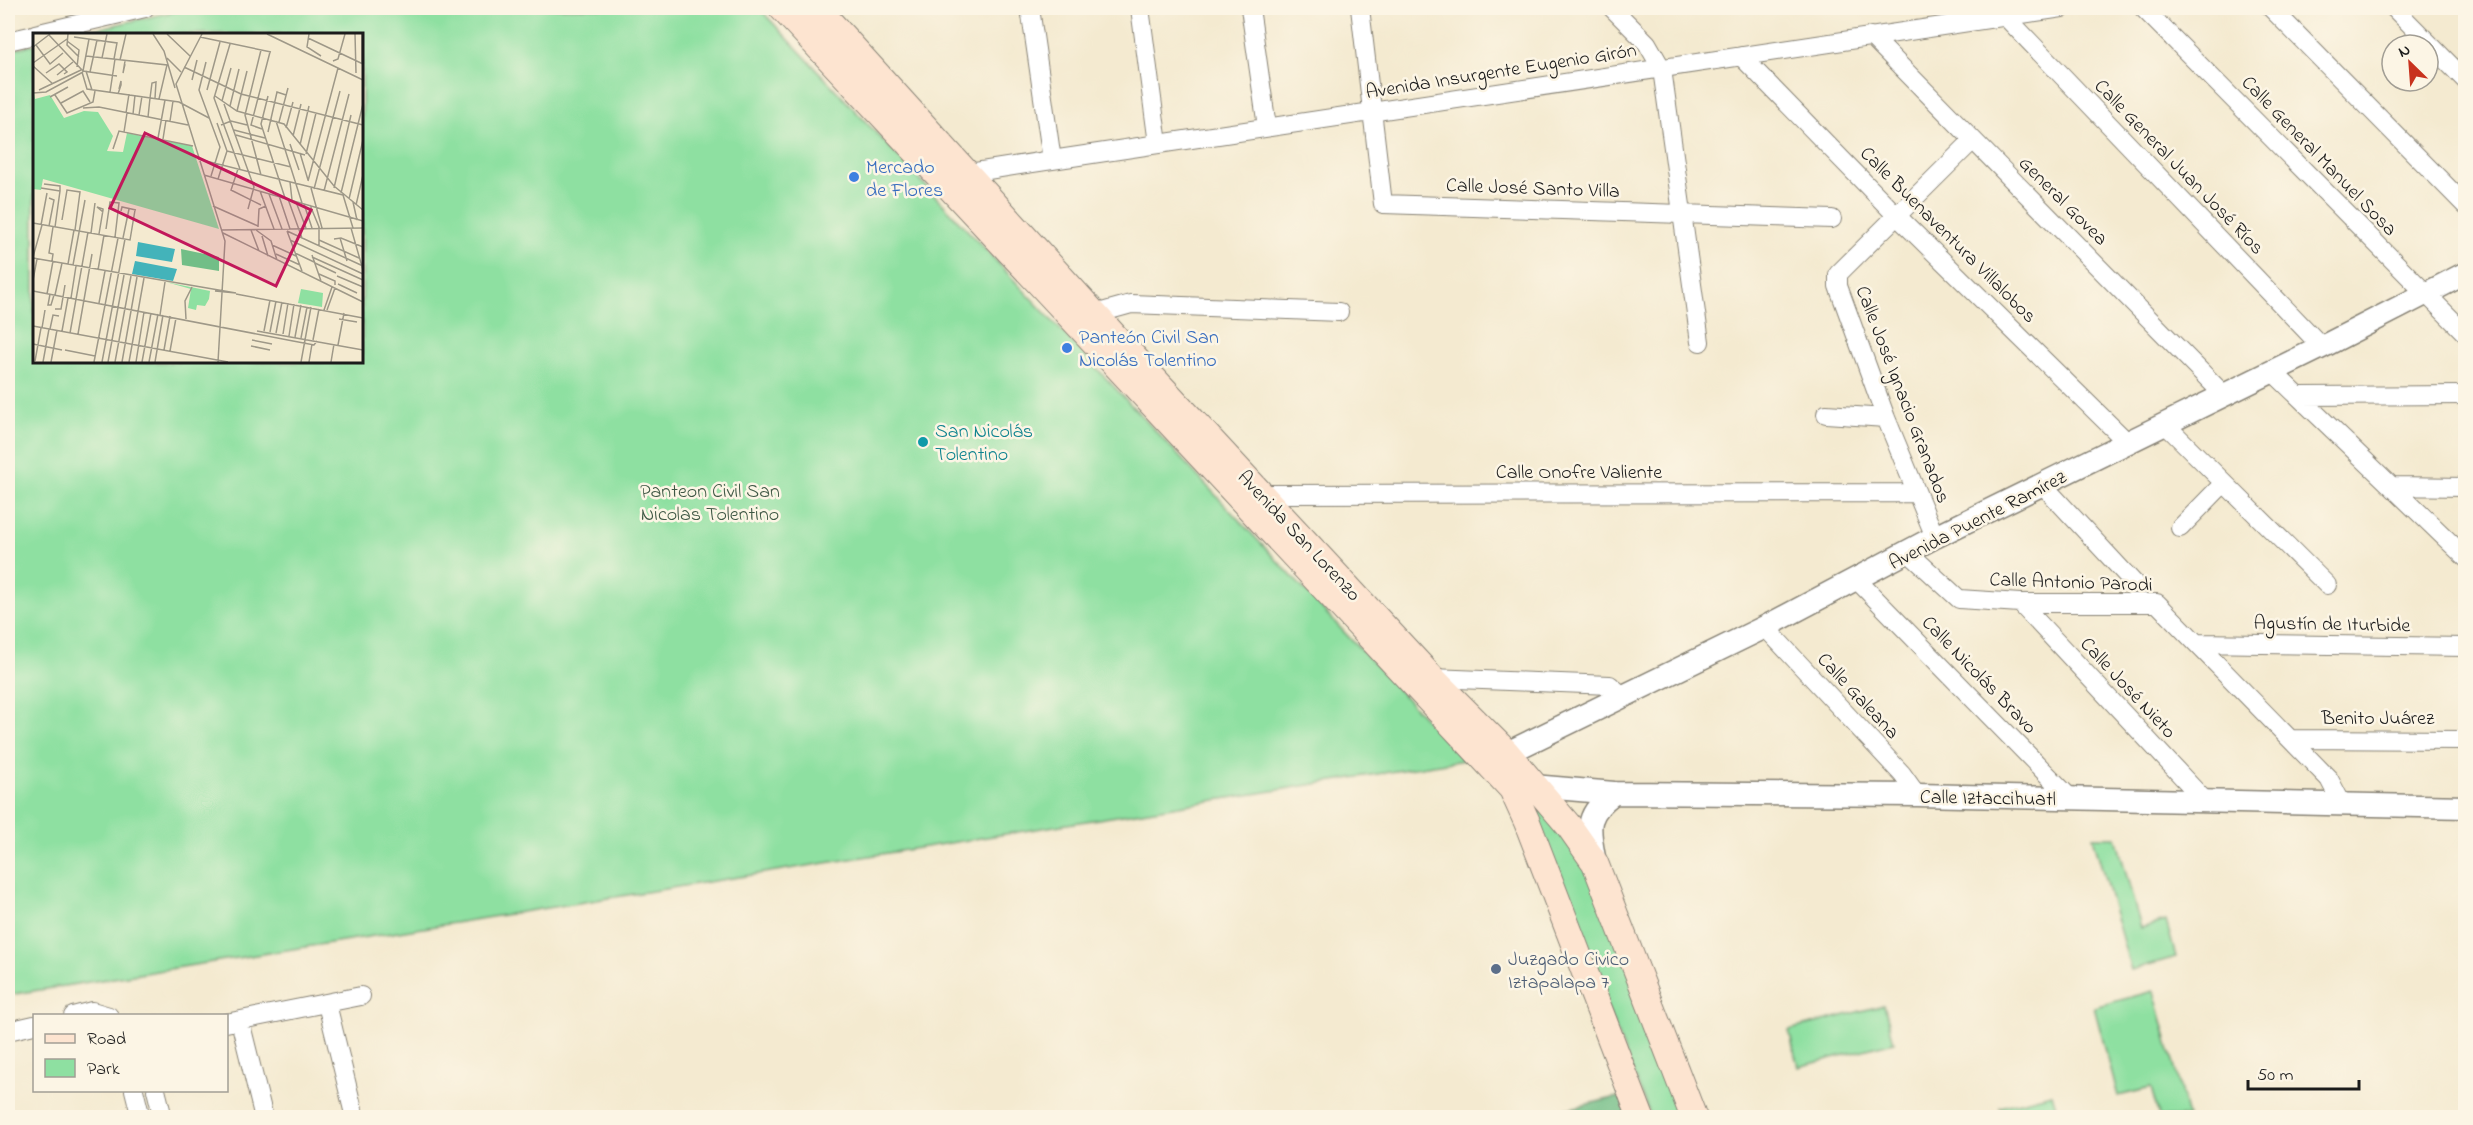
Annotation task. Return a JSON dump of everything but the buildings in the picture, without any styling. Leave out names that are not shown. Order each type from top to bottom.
[{"type":"main road","name":"Avenida San Lorenzo","points":[[819,8],[960,181],[1255,501],[1497,758],[1522,788],[1569,826],[1595,863],[1694,1118]]},
{"type":"main road","name":"Avenida San Lorenzo","points":[[788,13],[1095,314],[1255,501]]},
{"type":"main road","name":"Avenida San Lorenzo","points":[[1522,788],[1527,822],[1641,1118]]},
{"type":"street","points":[[43,33],[145,8]]},
{"type":"street","points":[[788,13],[819,8]]},
{"type":"street","points":[[1030,8],[1052,160]]},
{"type":"street","points":[[1140,8],[1158,144]]},
{"type":"street","points":[[1250,8],[1267,127]]},
{"type":"street","points":[[1360,8],[1372,113]]},
{"type":"street","points":[[1612,8],[1647,43],[1662,69],[1700,342]]},
{"type":"street","name":"Avenida Insurgente Eugenio Girón","points":[[960,181],[1052,160],[2062,8]]},
{"type":"street","name":"Calle General Manuel Sosa","points":[[2144,8],[2466,334]]},
{"type":"street","points":[[2271,8],[2466,206]]},
{"type":"street","points":[[2394,8],[2466,81]]},
{"type":"street","name":"Calle General Juan José Ríos","points":[[2005,16],[2322,347]]},
{"type":"street","points":[[8,41],[33,35]]},
{"type":"street","name":"General Govea","points":[[1871,36],[2224,395]]},
{"type":"street","name":"Calle Buenaventura Villalobos","points":[[1740,56],[1897,216],[2128,443]]},
{"type":"street","name":"Calle José Santo Villa","points":[[1372,113],[1383,204],[1832,219]]},
{"type":"street","name":"Calle José Ignacio Granados","points":[[1935,537],[1886,418],[1838,286],[1838,274],[1973,140]]},
{"type":"street","name":"Avenida Puente Ramírez","points":[[1497,758],[1765,627],[1909,553],[1935,537],[2322,347],[2466,273]]},
{"type":"street","points":[[1095,314],[1131,304],[1339,312]]},
{"type":"street","points":[[2272,371],[2301,396],[2466,558]]},
{"type":"street","points":[[2301,396],[2466,395]]},
{"type":"street","points":[[1826,414],[1886,418]]},
{"type":"street","points":[[2165,424],[2327,585]]},
{"type":"street","points":[[2180,528],[2223,484]]},
{"type":"street","points":[[2043,485],[2134,583]]},
{"type":"street","points":[[2393,486],[2466,487]]},
{"type":"street","name":"Calle Onofre Valiente","points":[[1255,501],[1915,493]]},
{"type":"street","name":"Calle Antonio Parodi","points":[[1909,553],[1959,599],[2020,603],[2157,603],[2329,779],[2342,804]]},
{"type":"street","name":"Calle Nicolás Bravo","points":[[1857,580],[2071,799]]},
{"type":"street","name":"Calle José Nieto","points":[[2020,603],[2205,801]]},
{"type":"street","name":"Calle Galeana","points":[[1765,627],[1902,774],[1917,795]]},
{"type":"street","name":"Agustín de Iturbide","points":[[2198,643],[2466,647]]},
{"type":"street","points":[[1426,684],[1610,685],[1624,697]]},
{"type":"street","name":"Benito Juárez","points":[[2290,739],[2466,740]]},
{"type":"street","name":"Calle Iztaccihuatl","points":[[1522,788],[1614,793],[1917,795],[2466,807]]},
{"type":"street","points":[[1595,863],[1590,822],[1596,806],[1614,793]]},
{"type":"street","points":[[264,1118],[233,1022],[361,996]]},
{"type":"street","points":[[327,1004],[355,1118]]},
{"type":"street","points":[[81,1014],[92,1011],[102,1014]]},
{"type":"street","points":[[8,1031],[33,1024]]},
{"type":"street","points":[[134,1092],[141,1118]]},
{"type":"street","points":[[156,1092],[163,1118]]},
{"type":"green space","name":"Panteon Civil San Nicolas Tolentino","points":[[189,8],[759,8],[1464,760],[8,995],[8,51],[33,44],[33,363],[363,363],[363,33],[79,33]]},
{"type":"green space","points":[[1556,810],[1573,830],[1689,1117],[1651,1117],[1533,824],[1539,811]]},
{"type":"green space","points":[[2093,837],[2116,837],[2141,928],[2166,921],[2176,957],[2131,970]]},
{"type":"green space","points":[[2154,991],[2188,1117],[2159,1117],[2151,1088],[2118,1096],[2094,1007]]},
{"type":"green space","points":[[1884,1005],[1894,1042],[1798,1067],[1789,1030]]},
{"type":"green space","points":[[2052,1094],[2059,1117],[2003,1117],[2000,1107]]},
{"type":"green space","points":[[1622,1096],[1631,1118],[1529,1118]]},
{"type":"place","name":"Mercado de Flores","points":[[854,177]]},
{"type":"place","name":"Panteón Civil San Nicolás Tolentino","points":[[1067,348]]},
{"type":"place","name":"San Nicolás Tolentino","points":[[923,442]]},
{"type":"place","name":"Juzgado Civico Iztapalapa 7","points":[[1496,969]]}]
